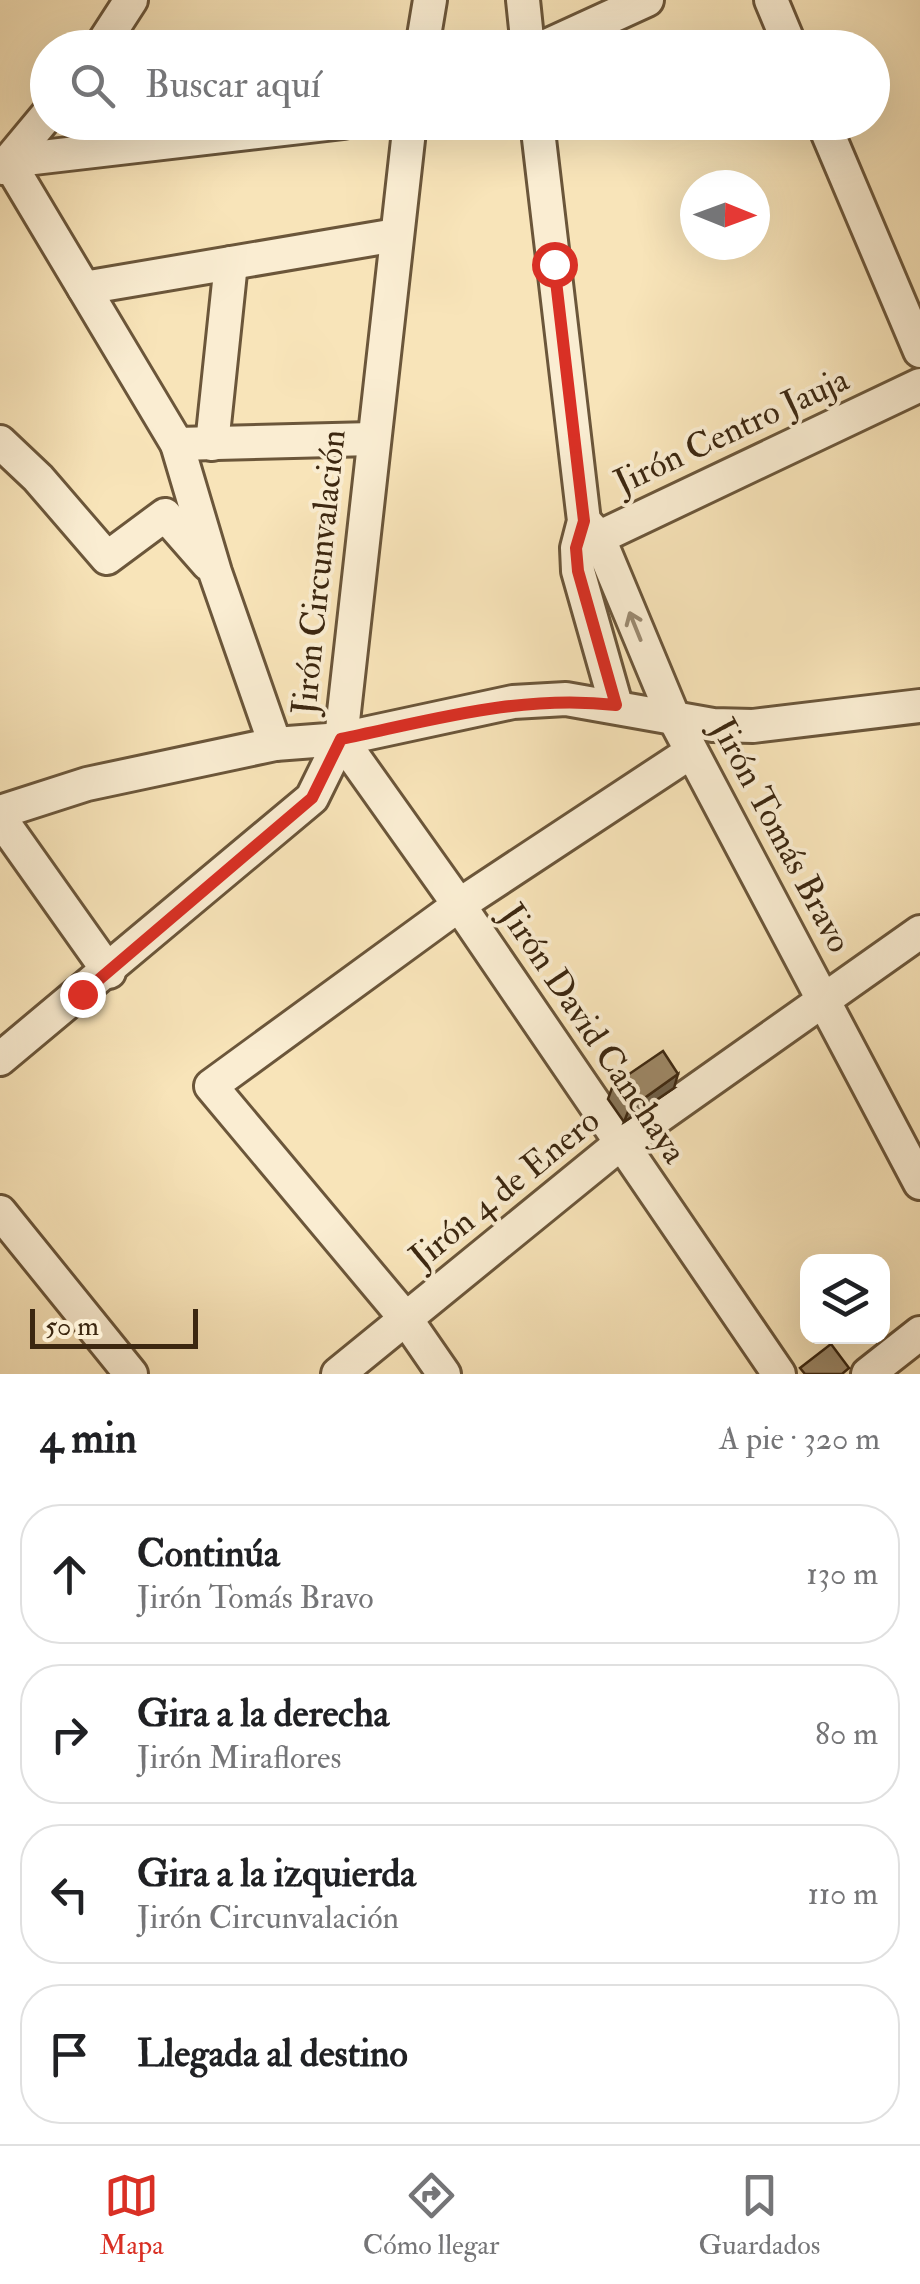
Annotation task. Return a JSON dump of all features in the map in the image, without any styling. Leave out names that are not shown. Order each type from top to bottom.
[{"type":"street","points":[[112,30],[131,0]]},
{"type":"street","points":[[425,30],[430,0]]},
{"type":"street","points":[[522,0],[526,30]]},
{"type":"street","points":[[581,30],[646,0]]},
{"type":"street","points":[[770,0],[783,30]]},
{"type":"street","points":[[4,166],[30,135]]},
{"type":"street","points":[[4,166],[205,140]]},
{"type":"street","name":"Jirón Circunvalación","points":[[0,1059],[109,972],[312,798],[341,739],[408,140]]},
{"type":"street","name":"Jirón Tomás Bravo","points":[[539,140],[586,535],[582,592],[616,705]]},
{"type":"street","points":[[831,140],[920,351]]},
{"type":"street","points":[[4,166],[84,288],[177,444],[215,572],[275,744]]},
{"type":"street","points":[[84,288],[396,235]]},
{"type":"street","points":[[212,444],[231,263]]},
{"type":"street","name":"Jirón Centro Jauja","points":[[586,535],[920,385]]},
{"type":"street","points":[[177,444],[372,439]]},
{"type":"street","points":[[0,442],[38,478],[107,558],[165,515],[215,572]]},
{"type":"street","name":"Jirón Tomás Bravo","points":[[586,535],[672,716],[920,1184]]},
{"type":"street","points":[[109,972],[0,815],[88,784],[275,744],[341,739],[514,702],[566,700],[616,705],[713,725],[753,726],[920,706]]},
{"type":"street","name":"Jirón David Canchaya","points":[[341,739],[460,905],[779,1374]]},
{"type":"street","points":[[444,1374],[406,1319],[211,1086],[460,905],[692,752]]},
{"type":"street","name":"Jirón 4 de Enero","points":[[338,1374],[620,1144],[920,932]]},
{"type":"street","points":[[0,1212],[131,1374]]},
{"type":"street","points":[[868,1374],[920,1332]]},
{"type":"building","points":[[663,1051],[678,1074],[629,1109],[613,1085]]},
{"type":"building","points":[[831,1344],[849,1368],[842,1374],[805,1374],[800,1368]]},
{"type":"route","points":[[82,994],[312,798],[341,739],[514,702],[566,700],[616,705],[578,571],[576,548],[584,521],[554,264]]}]
